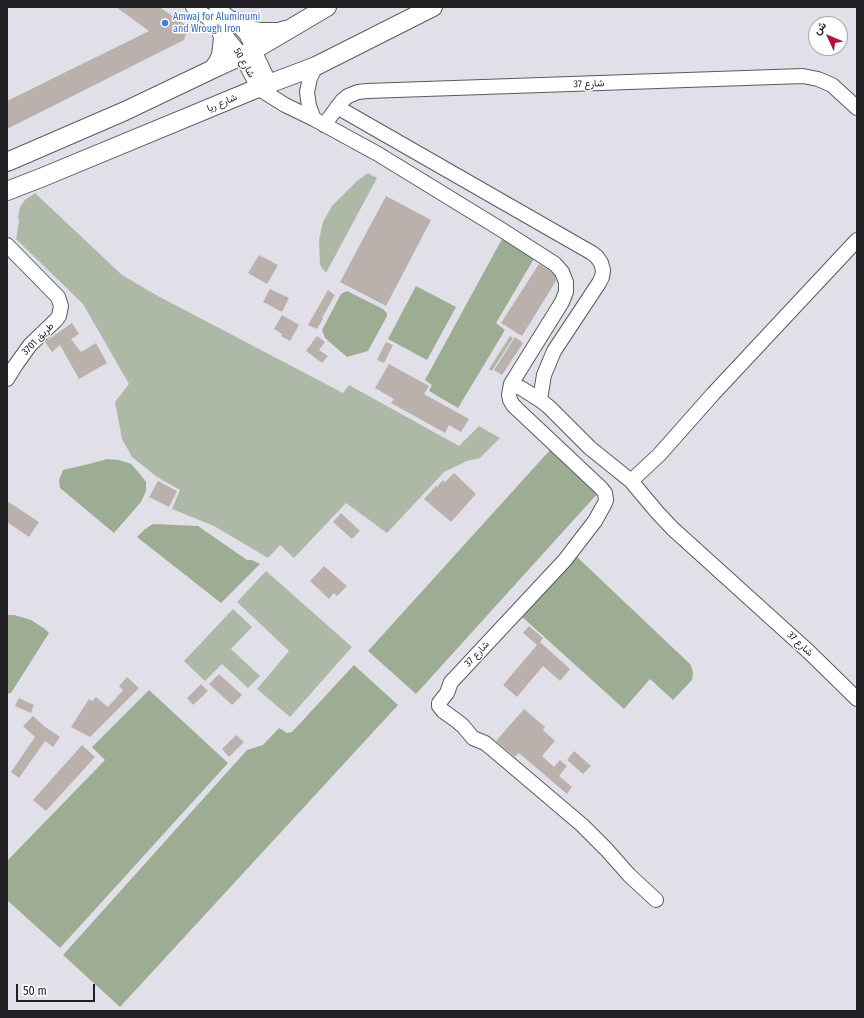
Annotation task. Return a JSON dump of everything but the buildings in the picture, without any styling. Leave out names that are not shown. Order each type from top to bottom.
[{"type":"main road","points":[[7,162],[125,111],[248,53],[327,7]]},
{"type":"main road","name":"شارع ريا","points":[[7,191],[316,66],[433,7]]},
{"type":"main road","points":[[213,69],[221,55],[223,38],[228,26],[246,28],[260,32],[279,32],[297,25]]},
{"type":"street","name":"شارع 50","points":[[193,7],[207,17],[228,26]]},
{"type":"street","name":"شارع 50","points":[[216,7],[228,26],[234,46],[248,53],[264,86]]},
{"type":"street","points":[[316,66],[310,78],[307,92],[309,106],[319,122]]},
{"type":"street","name":"شارع 37","points":[[319,122],[348,96],[358,92],[367,91],[803,76],[811,77],[832,86],[857,108]]},
{"type":"street","points":[[264,86],[285,105],[378,154],[556,264],[562,272],[566,282],[566,292],[562,302],[511,384]]},
{"type":"street","points":[[337,106],[597,257],[603,270],[602,277],[554,351],[544,375],[540,400]]},
{"type":"street","points":[[631,481],[659,455],[713,394],[857,240]]},
{"type":"street","name":"طريق 3701","points":[[7,245],[58,297],[61,306],[59,316],[30,345],[14,366],[7,379]]},
{"type":"street","name":"شارع 37","points":[[656,900],[629,875],[582,825],[485,743],[473,738],[460,724],[439,706],[439,703],[447,693],[451,682],[580,542],[595,521],[606,500],[605,493],[601,488],[513,405],[509,395],[511,384],[521,388],[549,407],[590,448],[631,481],[673,529],[809,652],[857,699]]},
{"type":"green space","points":[[368,173],[377,178],[326,273],[320,265],[319,240],[323,222],[332,206],[357,181]]},
{"type":"green space","points":[[35,193],[122,275],[156,295],[343,393],[349,385],[459,446],[479,426],[500,438],[480,458],[467,461],[444,472],[387,533],[346,503],[294,558],[280,545],[268,558],[214,526],[172,509],[180,490],[157,477],[132,457],[122,439],[115,402],[129,384],[83,304],[16,239],[20,207],[25,200]]},
{"type":"green space","points":[[502,239],[535,257],[496,323],[505,330],[458,408],[429,391],[432,385],[425,380]]},
{"type":"green space","points":[[416,286],[456,307],[427,360],[388,339]]},
{"type":"green space","points":[[347,291],[383,309],[387,313],[387,316],[368,351],[347,357],[325,338],[322,330],[341,294]]},
{"type":"green space","points":[[510,336],[513,338],[492,371],[489,369]]},
{"type":"green space","points":[[550,450],[598,493],[416,694],[368,651]]},
{"type":"green space","points":[[107,459],[119,460],[131,464],[146,482],[146,491],[141,502],[114,533],[60,488],[59,480],[63,470]]},
{"type":"green space","points":[[153,524],[198,526],[247,560],[252,560],[260,564],[221,603],[137,537]]},
{"type":"green space","points":[[576,556],[691,665],[693,673],[692,680],[673,700],[650,679],[624,709],[520,615]]},
{"type":"green space","points":[[266,571],[352,647],[290,717],[257,689],[289,651],[237,602]]},
{"type":"green space","points":[[233,609],[252,627],[231,649],[260,676],[248,688],[222,664],[205,681],[184,661]]},
{"type":"green space","points":[[7,615],[14,615],[31,620],[49,633],[11,693],[7,694]]},
{"type":"green space","points":[[354,665],[398,705],[120,1007],[63,955],[247,750],[263,745],[279,728],[287,733],[292,732]]},
{"type":"green space","points":[[149,690],[228,763],[60,948],[7,900],[7,861],[105,760],[92,747]]},
{"type":"place","name":"Amwaj for Aluminumi and Wrough Iron","points":[[165,23]]}]
